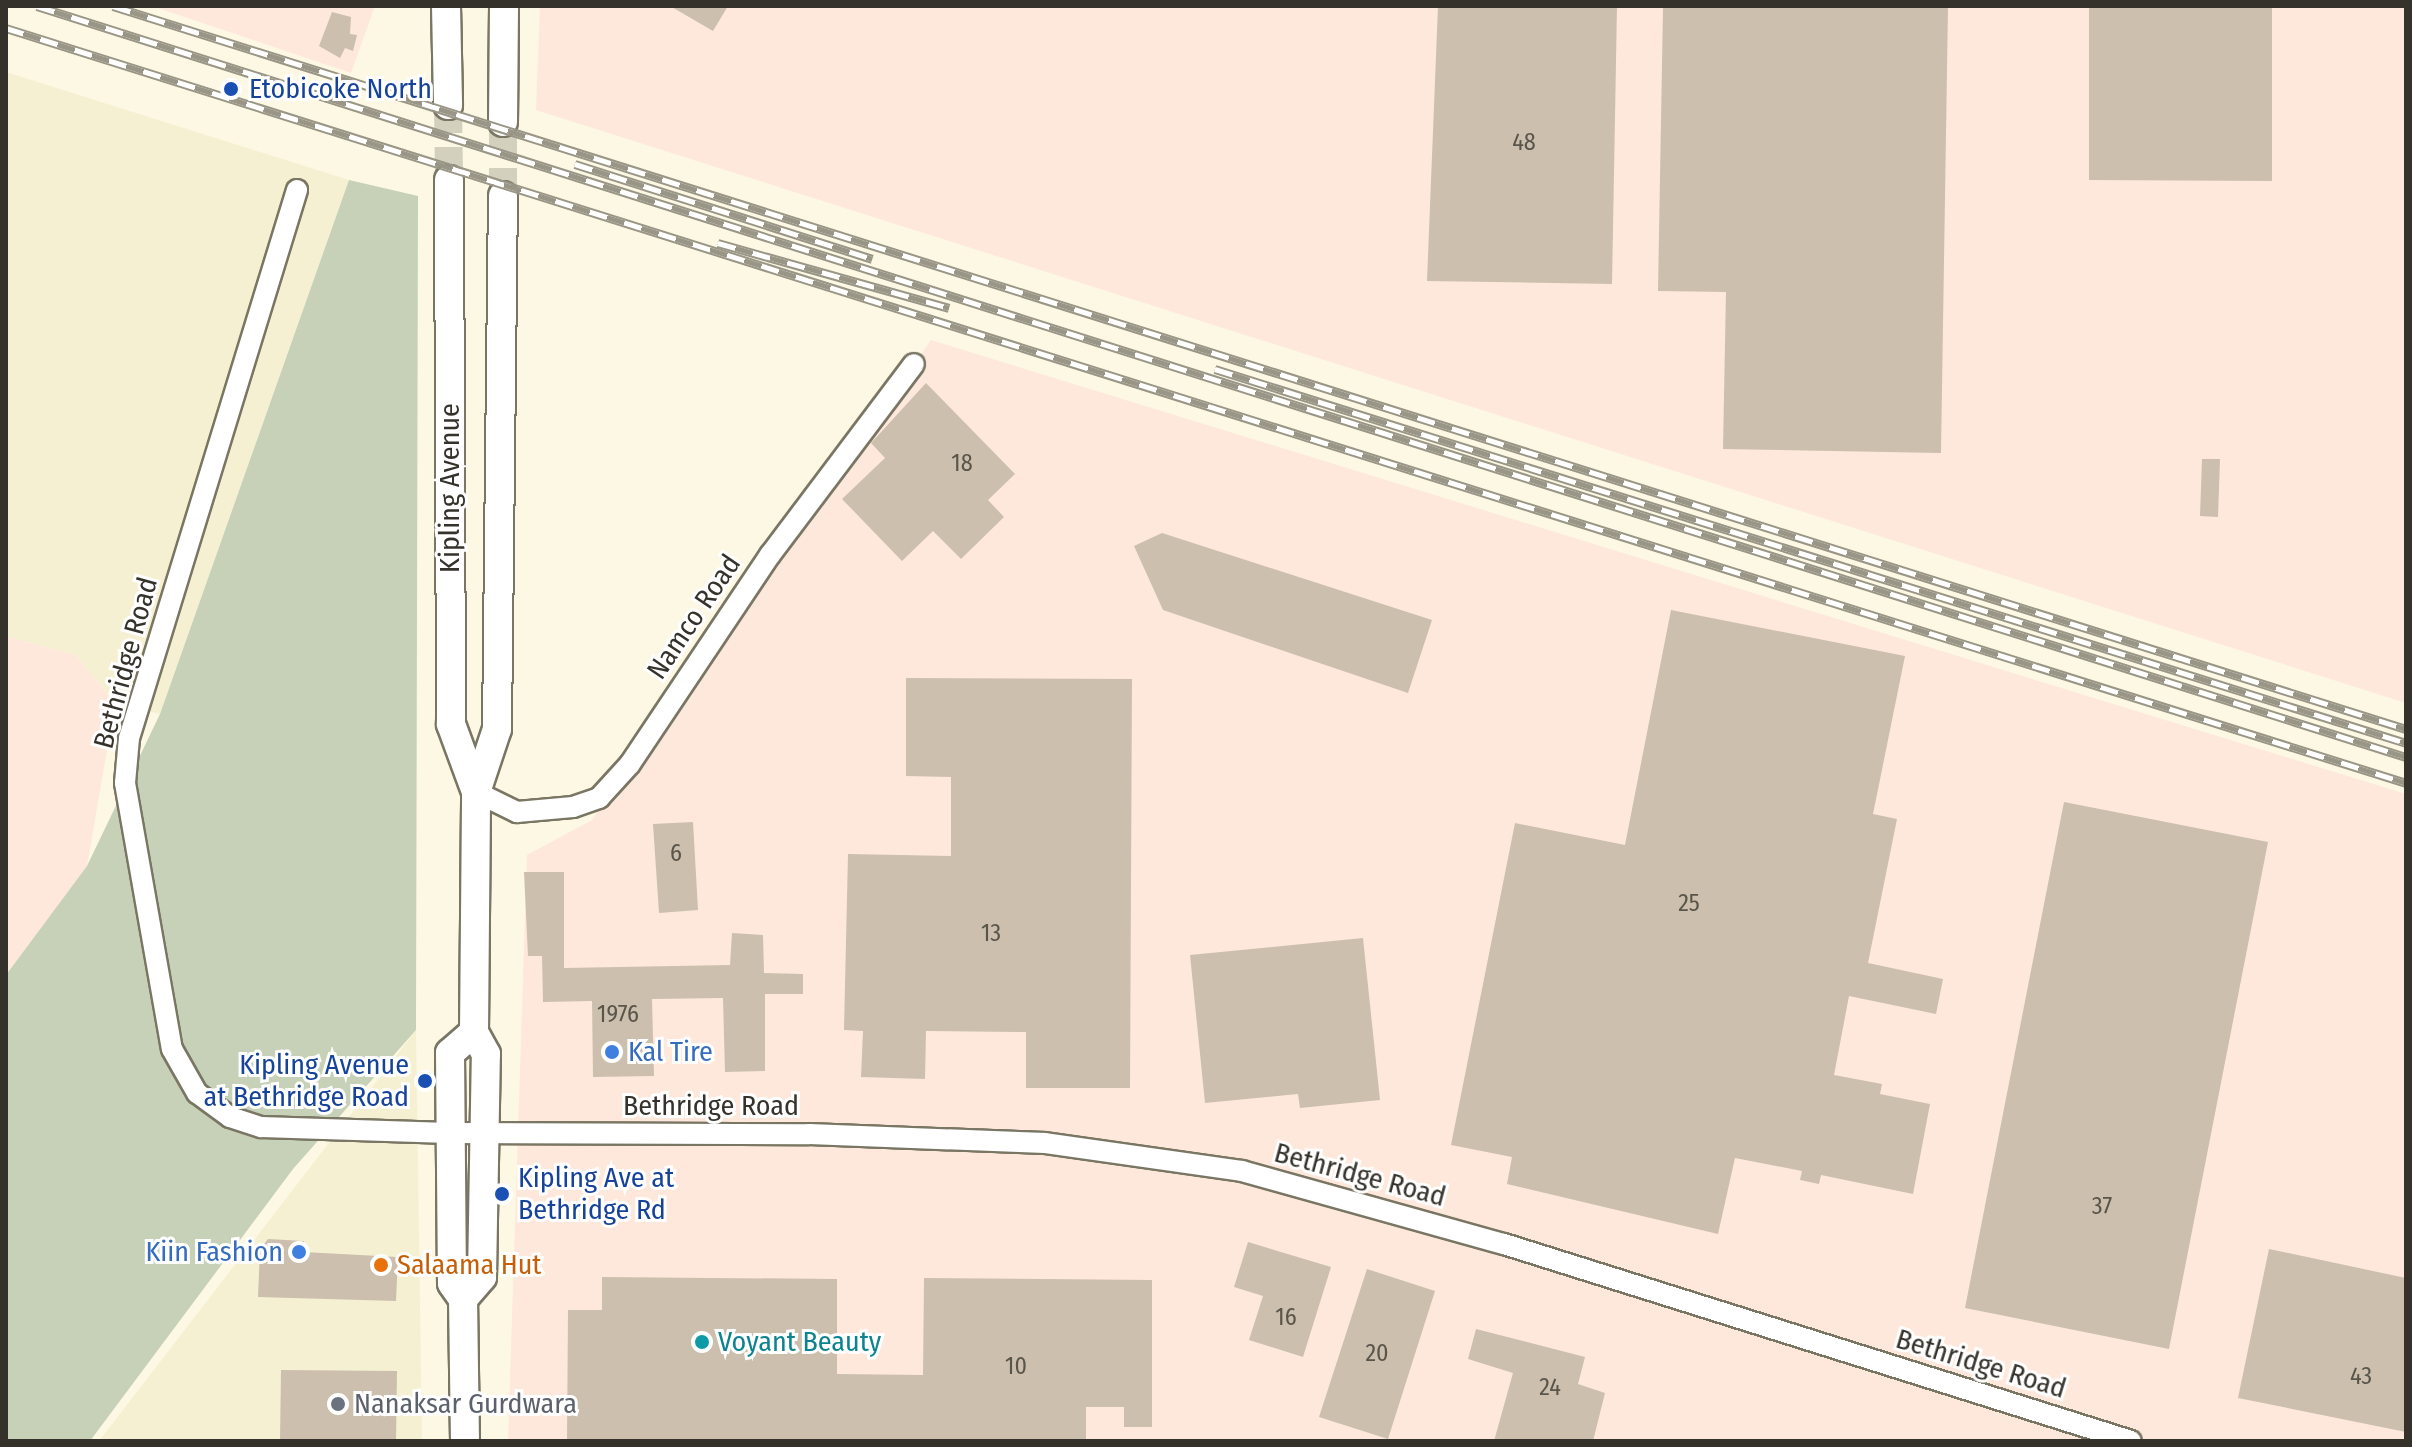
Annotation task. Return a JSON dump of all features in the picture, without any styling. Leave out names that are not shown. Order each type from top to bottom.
[{"type":"main road","points":[[446,6],[448,105]]},
{"type":"main road","points":[[503,122],[504,6]]},
{"type":"main road","name":"Kipling Avenue","points":[[449,180],[451,724],[476,792]]},
{"type":"main road","name":"Kipling Avenue","points":[[463,1299],[482,1277],[486,1054],[474,1032],[476,792],[497,729],[503,196]]},
{"type":"main road","points":[[465,1441],[463,1299],[452,1283],[450,1053],[474,1032]]},
{"type":"street","name":"Bethridge Road","points":[[297,190],[129,738],[125,783],[172,1049],[197,1093],[230,1117],[261,1127],[449,1133],[982,1140],[1242,1171],[1504,1244],[2131,1441]]},
{"type":"street","name":"Namco Road","points":[[476,792],[517,812],[573,807],[599,798],[630,764],[770,555],[914,364]]},
{"type":"shaded area","points":[[152,6],[375,6],[351,73]]},
{"type":"shaded area","points":[[540,6],[2406,6],[2406,703],[536,110]]},
{"type":"shaded area","points":[[6,72],[349,180],[160,714],[115,704],[76,655],[6,636]]},
{"type":"shaded area","points":[[931,340],[2406,794],[2406,1441],[508,1441],[527,855],[592,820]]},
{"type":"shaded area","points":[[6,636],[76,655],[115,704],[87,866],[6,975]]},
{"type":"shaded area","points":[[416,1030],[422,1441],[99,1441]]},
{"type":"green space","points":[[349,180],[418,196],[416,1030],[293,1169],[90,1441],[6,1441],[6,975],[87,866],[160,714]]},
{"type":"building","points":[[670,6],[728,6],[713,31]]},
{"type":"building","points":[[1438,6],[1617,6],[1612,284],[1427,281]]},
{"type":"building","points":[[1948,6],[1941,453],[1723,449],[1726,292],[1658,291],[1663,8]]},
{"type":"building","points":[[2089,6],[2272,6],[2272,181],[2089,180]]},
{"type":"building","points":[[332,12],[351,17],[350,34],[357,35],[353,51],[345,48],[340,58],[319,46]]},
{"type":"building","points":[[926,383],[1015,474],[988,500],[1004,517],[961,559],[933,531],[902,561],[842,499],[885,458],[871,443]]},
{"type":"building","points":[[2202,459],[2220,459],[2218,517],[2200,516]]},
{"type":"building","points":[[1162,533],[1432,620],[1408,693],[1163,610],[1134,546]]},
{"type":"building","points":[[1671,610],[1905,656],[1873,814],[1897,819],[1868,963],[1943,979],[1936,1014],[1849,996],[1834,1075],[1882,1084],[1880,1094],[1930,1104],[1913,1194],[1821,1175],[1819,1184],[1800,1180],[1802,1171],[1735,1158],[1718,1234],[1507,1184],[1512,1157],[1451,1145],[1515,823],[1625,845]]},
{"type":"building","points":[[906,678],[1132,679],[1130,1088],[1026,1088],[1026,1032],[926,1031],[925,1079],[861,1077],[863,1031],[844,1030],[848,854],[951,856],[951,777],[906,776]]},
{"type":"building","points":[[2064,802],[2268,842],[2169,1349],[1965,1308]]},
{"type":"building","points":[[693,822],[698,910],[659,913],[653,824]]},
{"type":"building","points":[[524,872],[564,872],[564,968],[730,965],[732,933],[763,935],[764,973],[803,974],[803,994],[765,994],[765,1071],[725,1072],[723,998],[652,999],[654,1076],[593,1077],[592,1001],[543,1002],[542,956],[528,956]]},
{"type":"building","points":[[1363,938],[1380,1100],[1300,1108],[1298,1094],[1205,1103],[1190,955]]},
{"type":"building","points":[[268,1239],[304,1241],[303,1252],[398,1257],[396,1301],[258,1297],[260,1249]]},
{"type":"building","points":[[1248,1242],[1331,1267],[1303,1357],[1249,1340],[1263,1296],[1234,1287]]},
{"type":"building","points":[[2269,1249],[2406,1278],[2406,1432],[2238,1398]]},
{"type":"building","points":[[1367,1269],[1435,1291],[1388,1439],[1319,1417]]},
{"type":"building","name":"Voyant Beauty","points":[[602,1277],[837,1279],[837,1374],[923,1375],[924,1278],[1152,1280],[1152,1427],[1124,1427],[1124,1407],[1086,1407],[1086,1441],[567,1441],[568,1310],[602,1310]]},
{"type":"building","points":[[1476,1329],[1585,1357],[1578,1384],[1605,1393],[1593,1441],[1494,1441],[1513,1373],[1468,1359]]},
{"type":"building","name":"Nanaksar Gurdwara","points":[[281,1370],[397,1371],[396,1441],[280,1441]]},
{"type":"tunnel","points":[[448,105],[449,180]]},
{"type":"tunnel","points":[[503,122],[503,196]]},
{"type":"railway","points":[[37,6],[2406,757]]},
{"type":"railway","points":[[113,6],[2406,729]]},
{"type":"railway","points":[[6,28],[2406,783]]},
{"type":"railway","points":[[575,164],[872,259]]},
{"type":"railway","points":[[718,243],[949,308]]},
{"type":"railway","points":[[1215,369],[2406,743]]},
{"type":"place","name":"Etobicoke North","points":[[231,89]]},
{"type":"place","name":"Kal Tire","points":[[612,1052]]},
{"type":"place","name":"Kipling Avenue at Bethridge Road","points":[[425,1081]]},
{"type":"place","name":"Kipling Ave at Bethridge Rd","points":[[502,1194]]},
{"type":"place","name":"Kiin Fashion","points":[[299,1252]]},
{"type":"place","name":"Salaama Hut","points":[[381,1265]]},
{"type":"place","name":"Voyant Beauty","points":[[702,1342]]},
{"type":"place","name":"Nanaksar Gurdwara","points":[[338,1404]]}]
